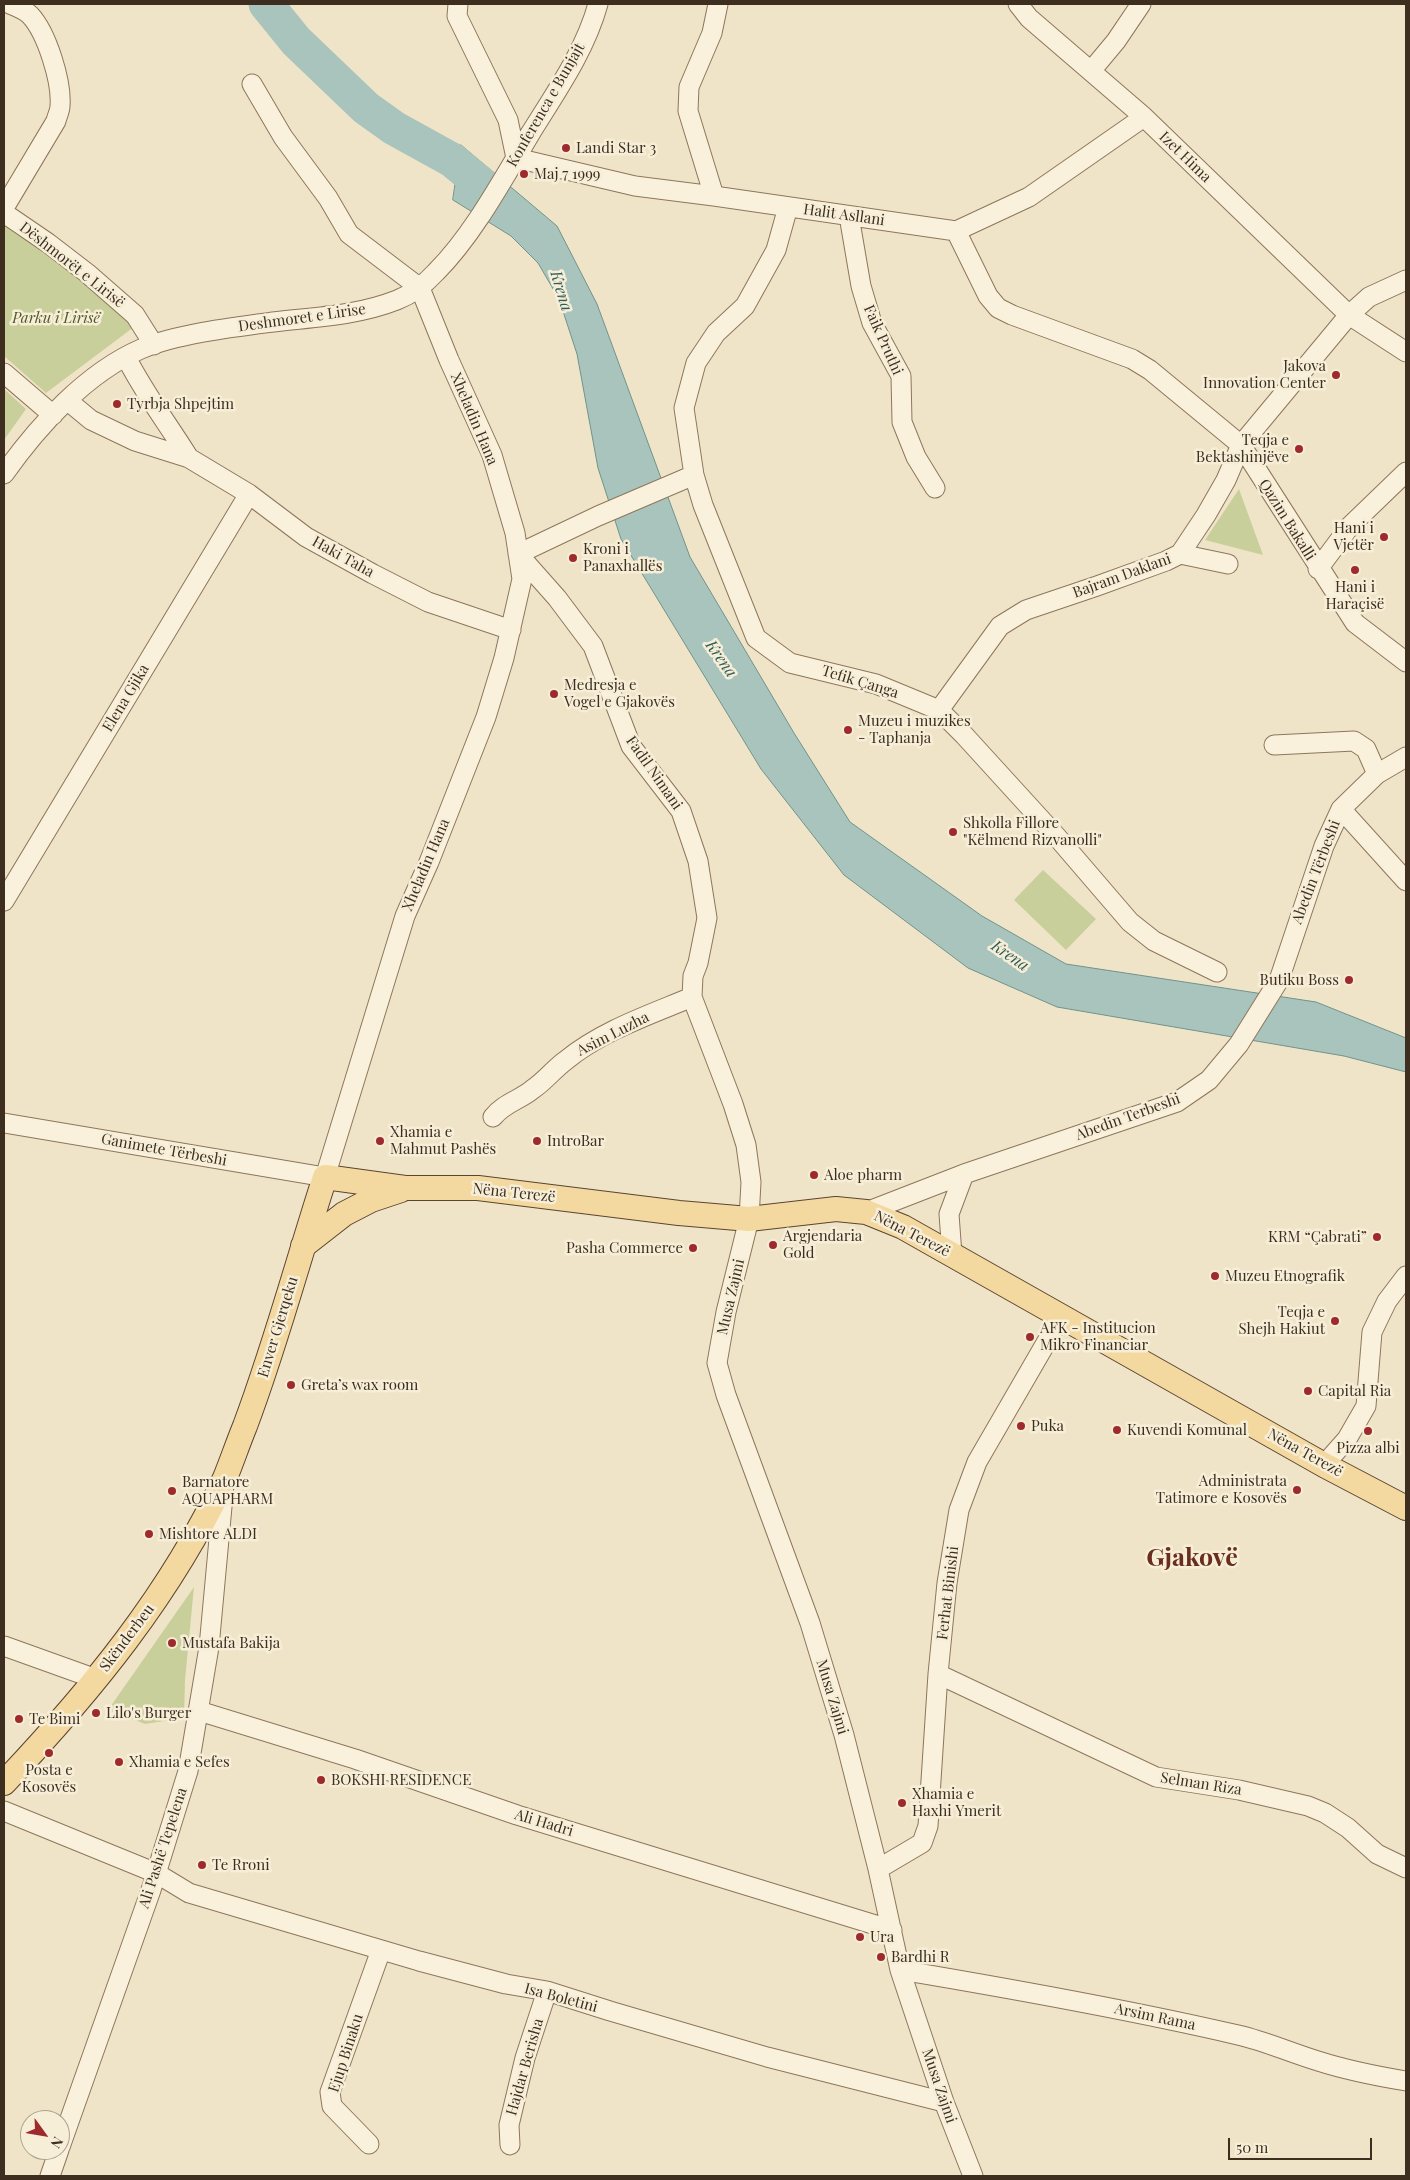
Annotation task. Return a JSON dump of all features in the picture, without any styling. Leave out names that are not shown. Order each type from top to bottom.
[{"type":"main road","name":"Nëna Terezë","points":[[325,1177],[405,1188],[478,1188],[679,1213],[749,1219],[836,1209],[866,1212],[903,1227],[1324,1465],[1406,1508]]},
{"type":"main road","name":"Enver Gjerqeku","points":[[225,1477],[266,1370],[325,1177]]},
{"type":"main road","points":[[303,1246],[344,1214],[371,1200],[405,1188]]},
{"type":"main road","name":"Skënderbeu","points":[[4,1784],[43,1742],[133,1633],[167,1584],[198,1532],[225,1477]]},
{"type":"street","points":[[4,208],[56,121],[60,108],[58,85],[46,39],[29,13],[10,4]]},
{"type":"street","points":[[458,4],[457,16],[508,120],[516,158]]},
{"type":"street","name":"Konferenca e Bunjajt","points":[[474,222],[516,158],[578,55],[598,4]]},
{"type":"street","points":[[714,196],[688,111],[689,87],[712,33],[718,4]]},
{"type":"street","name":"Izet Hima","points":[[1018,4],[1029,18],[1144,117],[1349,315],[1406,352]]},
{"type":"street","points":[[1091,71],[1116,41],[1141,4]]},
{"type":"street","points":[[252,84],[284,137],[328,198],[349,234],[420,288]]},
{"type":"street","points":[[956,231],[1029,197],[1144,117]]},
{"type":"street","name":"Halit Asllani","points":[[516,158],[635,186],[956,231]]},
{"type":"street","name":"Tefik Çanga","points":[[788,207],[776,250],[745,306],[716,333],[696,363],[684,408],[694,475],[703,505],[756,638],[790,663],[876,684],[939,710],[1050,830],[1130,922],[1154,941],[1217,972]]},
{"type":"street","name":"Dëshmorët e Lirisë","points":[[4,213],[48,243],[135,315],[154,344]]},
{"type":"street","name":"Faik Pruthi","points":[[850,216],[861,286],[872,323],[901,376],[902,422],[916,456],[935,488]]},
{"type":"street","name":"Deshmoret e Lirise","points":[[4,474],[53,415],[86,384],[126,358],[154,344],[203,333],[360,312],[398,300],[420,288],[443,265],[474,222]]},
{"type":"street","name":"Qazim Bakalli","points":[[956,231],[988,296],[998,308],[1012,316],[1132,359],[1150,370],[1241,445],[1318,569],[1355,623],[1406,662]]},
{"type":"street","name":"Bajram Daklani","points":[[939,710],[1000,626],[1026,610],[1123,577],[1180,554],[1226,480],[1241,445],[1349,315],[1369,297],[1406,280]]},
{"type":"street","name":"Xheladin Hana","points":[[325,1177],[405,916],[429,862],[486,717],[511,630],[522,579],[515,534],[492,455],[449,360],[420,288]]},
{"type":"street","name":"Haki Taha","points":[[126,358],[139,384],[189,458]]},
{"type":"street","points":[[4,372],[53,415]]},
{"type":"street","name":"Haki Taha","points":[[68,401],[91,420],[118,433],[135,441],[189,458],[249,494],[306,537],[373,574],[428,602],[511,630]]},
{"type":"street","points":[[1318,569],[1350,526],[1406,472]]},
{"type":"street","points":[[518,554],[598,516],[694,475]]},
{"type":"street","name":"Elena Gjika","points":[[4,901],[249,494]]},
{"type":"street","name":"Fadil Nimani","points":[[518,554],[557,598],[593,646],[631,746],[681,811],[698,861],[707,918],[698,963],[693,976],[692,997],[733,1104],[746,1146],[751,1182],[749,1219]]},
{"type":"street","points":[[1180,554],[1228,564]]},
{"type":"street","points":[[1274,744],[1354,741],[1366,749],[1377,774]]},
{"type":"street","name":"Abedin Tërbeshi","points":[[1275,987],[1324,846],[1341,809],[1377,774],[1406,757]]},
{"type":"street","points":[[1341,809],[1406,882]]},
{"type":"street","name":"Abedin Terbeshi","points":[[866,1212],[964,1174],[1177,1102],[1209,1080],[1239,1044],[1275,987]]},
{"type":"street","name":"Asim Luzha","points":[[493,1117],[501,1107],[525,1096],[564,1061],[581,1049],[608,1033],[692,997]]},
{"type":"street","name":"Ganimete Tërbeshi","points":[[4,1123],[325,1177]]},
{"type":"street","points":[[952,1255],[948,1227],[949,1214],[964,1174]]},
{"type":"street","name":"Musa Zajmi","points":[[749,1219],[726,1312],[717,1363],[726,1395],[810,1623],[844,1735],[878,1869],[900,1970],[944,2102],[973,2176]]},
{"type":"street","points":[[1324,1465],[1347,1439],[1366,1406],[1372,1332],[1387,1300],[1406,1276]]},
{"type":"street","name":"Ferhat Binishi","points":[[878,1869],[915,1848],[922,1843],[926,1835],[947,1583],[959,1510],[977,1462],[1061,1317]]},
{"type":"street","name":"Ali Pashë Tepelena","points":[[70,2120],[156,1872],[188,1771],[210,1638],[225,1477]]},
{"type":"street","points":[[4,1646],[96,1679]]},
{"type":"street","name":"Selman Riza","points":[[938,1674],[1156,1777],[1239,1790],[1308,1806],[1326,1813],[1348,1828],[1377,1854],[1406,1868]]},
{"type":"street","name":"Ali Hadri","points":[[199,1711],[355,1759],[517,1815],[892,1930]]},
{"type":"street","points":[[4,1811],[156,1872]]},
{"type":"street","name":"Isa Boletini","points":[[156,1872],[189,1893],[381,1950],[506,1984],[548,1991],[610,2012],[767,2057],[944,2102]]},
{"type":"street","name":"Ejup Binaku","points":[[369,2144],[332,2106],[330,2092],[381,1950]]},
{"type":"street","name":"Arsim Rama","points":[[900,1970],[1038,1993],[1140,2014],[1241,2036],[1319,2061],[1378,2076],[1406,2080]]},
{"type":"street","name":"Hajdar Berisha","points":[[510,2145],[509,2125],[525,2058],[548,1991]]},
{"type":"street","name":"Ali Pashë Tepelena","points":[[50,2176],[56,2160]]},
{"type":"green space","name":"Parku i Lirisë","points":[[4,222],[142,321],[46,393],[4,356]]},
{"type":"green space","points":[[4,389],[26,409],[4,440]]},
{"type":"green space","points":[[1239,489],[1263,555],[1205,540]]},
{"type":"green space","points":[[1043,870],[1096,919],[1066,950],[1014,900]]},
{"type":"green space","points":[[194,1587],[185,1680],[184,1718],[145,1724],[108,1710]]},
{"type":"water","points":[[461,145],[557,226],[597,304],[690,557],[794,733],[850,822],[982,916],[1066,964],[1316,1002],[1406,1038],[1406,1072],[1344,1056],[1057,1007],[968,968],[844,875],[761,769],[621,539],[598,468],[577,354],[559,299],[538,263],[511,236],[453,200]]},
{"type":"waterway","name":"Krena","points":[[266,4],[296,41],[366,108],[394,128],[452,160],[496,196]]},
{"type":"place","name":"Landi Star 3","points":[[566,148]]},
{"type":"place","name":"Maj 7 1999","points":[[524,174]]},
{"type":"place","name":"Jakova Innovation Center","points":[[1336,375]]},
{"type":"place","name":"Tyrbja Shpejtim","points":[[117,404]]},
{"type":"place","name":"Teqja e Bektashinjëve","points":[[1299,449]]},
{"type":"place","name":"Hani i Vjetër","points":[[1384,537]]},
{"type":"place","name":"Kroni i Panaxhallës","points":[[573,558]]},
{"type":"place","name":"Hani i Haraçisë","points":[[1355,570]]},
{"type":"place","name":"Medresja e Vogel e Gjakovës","points":[[554,694]]},
{"type":"place","name":"Muzeu i muzikes - Taphanja","points":[[848,730]]},
{"type":"place","name":"Shkolla Fillore \"Këlmend Rizvanolli\"","points":[[953,832]]},
{"type":"place","name":"Butiku Boss","points":[[1349,980]]},
{"type":"place","name":"Xhamia e Mahmut Pashës","points":[[380,1141]]},
{"type":"place","name":"IntroBar","points":[[537,1141]]},
{"type":"place","name":"Aloe pharm","points":[[814,1175]]},
{"type":"place","name":"KRM “Çabrati”","points":[[1377,1237]]},
{"type":"place","name":"Argjendaria Gold","points":[[773,1245]]},
{"type":"place","name":"Pasha Commerce","points":[[693,1248]]},
{"type":"place","name":"Muzeu Etnografik","points":[[1215,1276]]},
{"type":"place","name":"Teqja e Shejh Hakiut","points":[[1335,1321]]},
{"type":"place","name":"AFK - Institucion Mikro Financiar","points":[[1030,1337]]},
{"type":"place","name":"Greta’s wax room","points":[[291,1385]]},
{"type":"place","name":"Capital Ria","points":[[1308,1391]]},
{"type":"place","name":"Puka","points":[[1021,1426]]},
{"type":"place","name":"Kuvendi Komunal","points":[[1117,1430]]},
{"type":"place","name":"Pizza albi","points":[[1368,1431]]},
{"type":"place","name":"Administrata Tatimore e Kosovës","points":[[1297,1490]]},
{"type":"place","name":"Barnatore AQUAPHARM","points":[[172,1491]]},
{"type":"place","name":"Mishtore ALDI","points":[[149,1534]]},
{"type":"place","name":"Mustafa Bakija","points":[[172,1643]]},
{"type":"place","name":"Lilo's Burger","points":[[96,1713]]},
{"type":"place","name":"Te Bimi","points":[[19,1719]]},
{"type":"place","name":"Posta e Kosovës","points":[[49,1753]]},
{"type":"place","name":"Xhamia e Sefes","points":[[119,1762]]},
{"type":"place","name":"BOKSHI RESIDENCE","points":[[321,1780]]},
{"type":"place","name":"Xhamia e Haxhi Ymerit","points":[[902,1803]]},
{"type":"place","name":"Te Rroni","points":[[202,1865]]},
{"type":"place","name":"Ura","points":[[860,1937]]},
{"type":"place","name":"Bardhi R","points":[[881,1957]]},
{"type":"district","name":"Gjakovë","points":[[1192,1558]]}]
